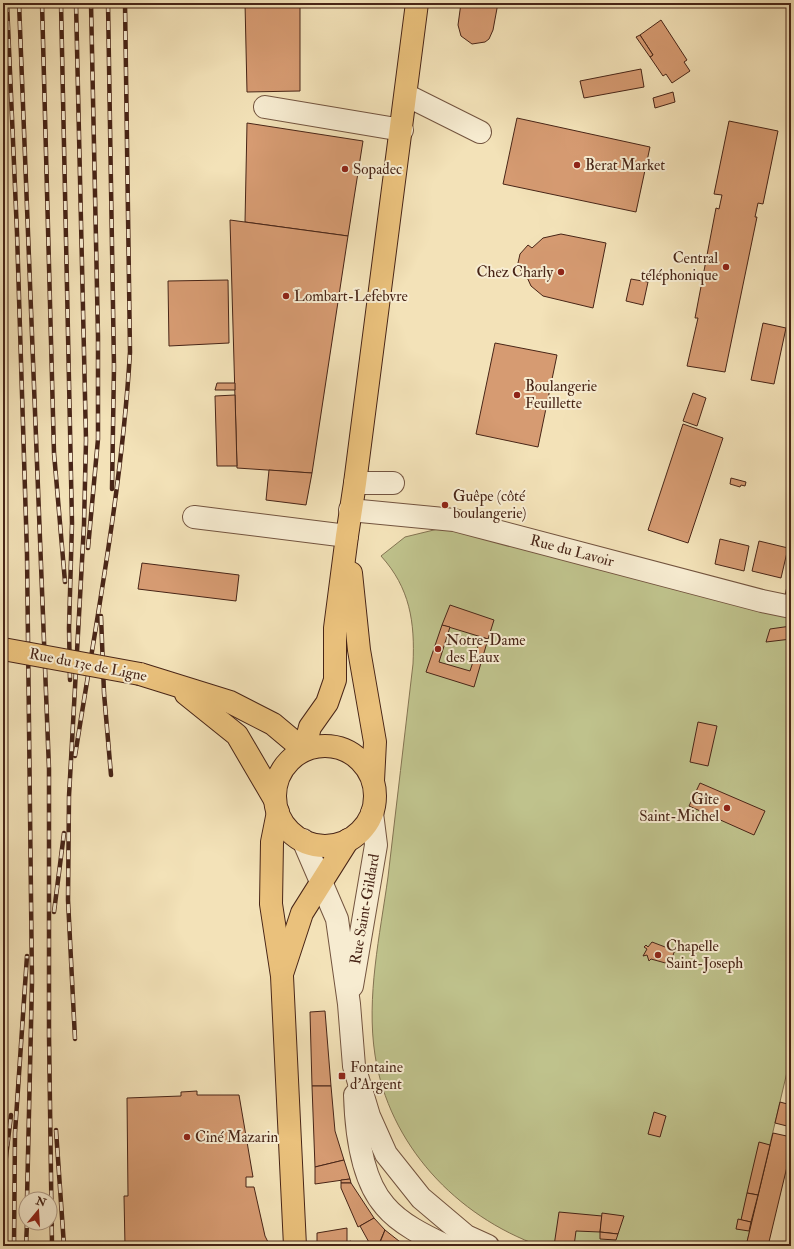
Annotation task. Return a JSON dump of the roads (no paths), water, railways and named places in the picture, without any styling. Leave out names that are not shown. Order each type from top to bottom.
[{"type":"main road","points":[[304,750],[310,726],[327,703],[335,680],[335,628],[346,536],[355,483],[402,130],[417,3]]},
{"type":"main road","points":[[277,806],[284,823],[292,833],[303,840],[318,845],[333,845],[348,840],[358,833],[366,824],[375,803],[373,781],[375,742],[359,650],[346,536]]},
{"type":"main road","name":"Rue du 13e de Ligne","points":[[3,649],[140,674],[173,683],[230,702],[273,724],[304,750]]},
{"type":"main road","name":"Rue du 13e de Ligne","points":[[173,683],[215,716],[237,736],[253,760],[277,806]]},
{"type":"main road","points":[[295,1246],[282,976],[271,904],[272,842],[277,806],[276,785],[282,771],[291,759],[304,750],[318,746],[332,746],[346,750],[358,758],[367,768],[373,781]]},
{"type":"main road","points":[[282,976],[302,913],[320,882],[348,840]]},
{"type":"street","points":[[406,95],[480,132]]},
{"type":"street","points":[[265,107],[402,130]]},
{"type":"street","points":[[355,483],[393,483]]},
{"type":"street","name":"Rue du Lavoir","points":[[350,510],[454,520],[762,601],[791,607]]},
{"type":"street","points":[[194,517],[346,536]]},
{"type":"street","name":"Rue Saint-Gildard","points":[[349,1004],[376,846],[372,813]]},
{"type":"street","name":"Rue Saint-Gildard","points":[[303,840],[337,919],[349,1004],[354,1066],[369,1116],[386,1154],[422,1198],[466,1236],[488,1246]]},
{"type":"street","points":[[354,1066],[356,1124],[366,1174],[384,1206],[416,1231],[446,1246]]},
{"type":"railway","points":[[7,3],[17,233],[27,554],[32,982],[27,1191]]},
{"type":"railway","points":[[19,3],[49,769],[49,1035],[52,1246]]},
{"type":"railway","points":[[42,3],[54,453],[65,582]]},
{"type":"railway","points":[[61,3],[72,523],[69,628],[70,680]]},
{"type":"railway","points":[[75,1039],[68,900],[69,796],[84,525],[86,440],[76,3]]},
{"type":"railway","points":[[88,548],[98,439],[98,336],[91,3]]},
{"type":"railway","points":[[108,3],[114,367],[112,489]]},
{"type":"railway","points":[[75,756],[115,504],[130,352],[125,3]]},
{"type":"railway","points":[[101,616],[104,693],[111,775]]},
{"type":"railway","points":[[54,912],[64,833]]},
{"type":"railway","points":[[14,1246],[15,1133],[27,956]]},
{"type":"railway","points":[[3,1182],[11,1115]]},
{"type":"railway","points":[[56,1130],[64,1246]]},
{"type":"railway","points":[[26,1246],[27,1231]]},
{"type":"place","name":"Berat Market","points":[[577,165]]},
{"type":"place","name":"Sopadec","points":[[345,169]]},
{"type":"place","name":"Central téléphonique","points":[[726,267]]},
{"type":"place","name":"Chez Charly","points":[[561,272]]},
{"type":"place","name":"Lombart-Lefebvre","points":[[286,296]]},
{"type":"place","name":"Boulangerie Feuillette","points":[[517,395]]},
{"type":"place","name":"Guêpe (côté boulangerie)","points":[[445,505]]},
{"type":"place","name":"Notre-Dame des Eaux","points":[[438,649]]},
{"type":"place","name":"Gîte Saint-Michel","points":[[727,808]]},
{"type":"place","name":"Chapelle Saint-Joseph","points":[[658,955]]},
{"type":"place","name":"Fontaine d'Argent","points":[[342,1076]]},
{"type":"place","name":"Ciné Mazarin","points":[[187,1137]]}]
